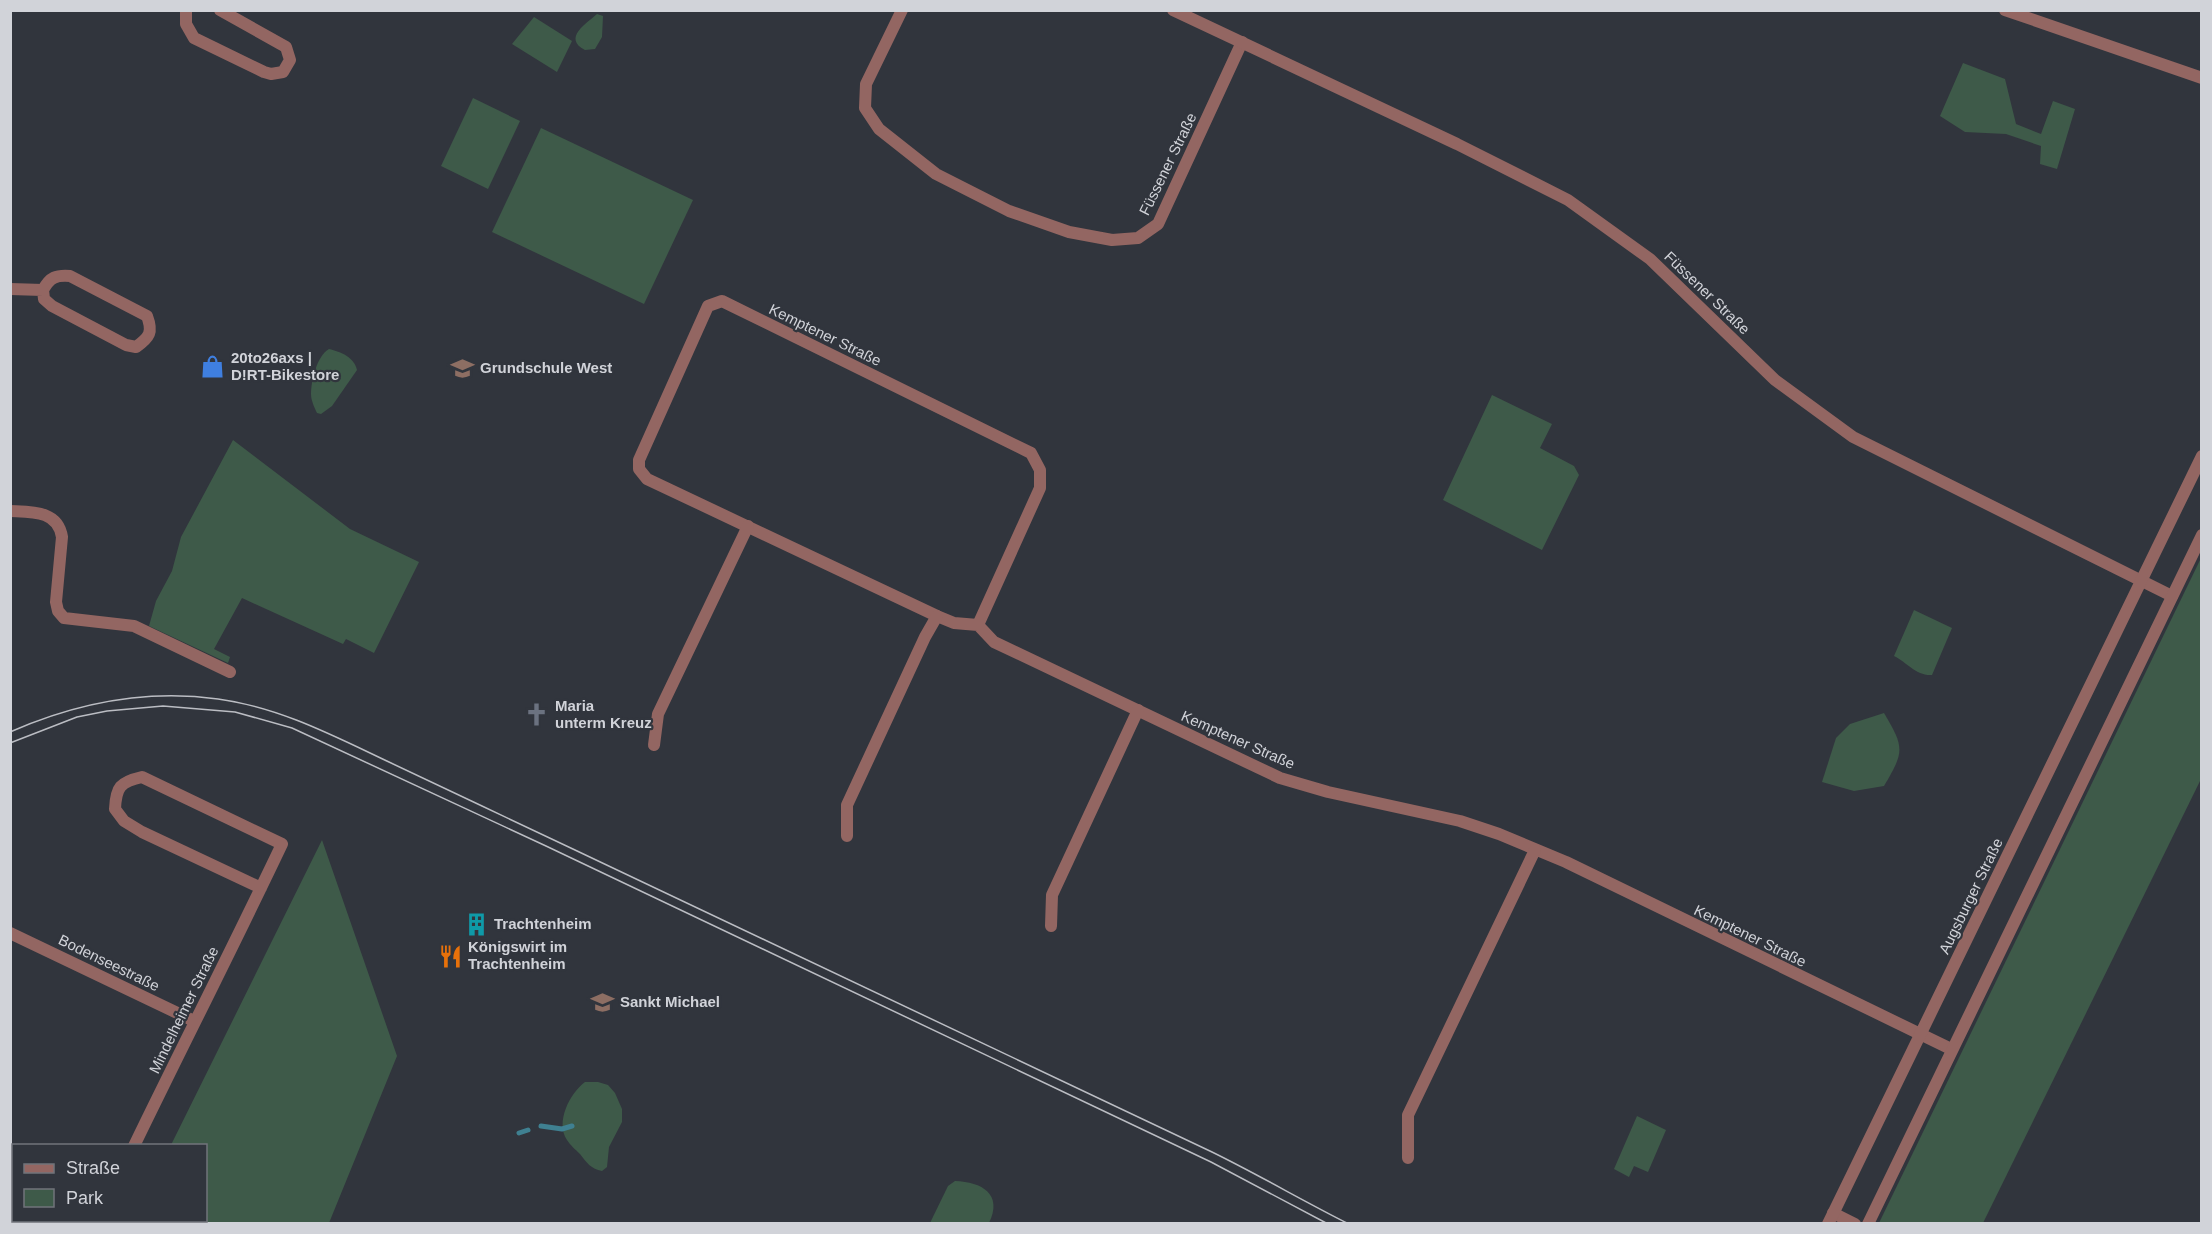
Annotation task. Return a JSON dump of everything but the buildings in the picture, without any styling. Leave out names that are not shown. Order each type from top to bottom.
[{"type":"street","points":[[186,10],[186,24],[194,38],[264,72],[271,74],[283,72],[290,60],[286,46],[220,10]]},
{"type":"street","name":"Füssener Straße","points":[[902,10],[866,84],[865,108],[879,129],[936,174],[1009,211],[1069,231],[1112,240],[1138,238],[1158,224],[1242,42]]},
{"type":"street","name":"Füssener Straße","points":[[1173,10],[1568,200],[1650,259],[1775,380],[1853,437],[2141,580]]},
{"type":"street","points":[[2005,10],[2199,78]]},
{"type":"street","points":[[59,275],[70,276],[147,316],[151,327],[148,337],[136,346],[126,345],[52,306],[44,299],[43,290],[49,279],[59,275]]},
{"type":"street","points":[[10,289],[43,290]]},
{"type":"street","name":"Kemptener Straße","points":[[978,625],[1040,488],[1040,470],[1031,453],[722,301],[708,306],[639,460],[639,469],[647,479],[937,616],[954,623],[978,625],[993,642],[1280,778],[1328,792],[1461,821],[1566,862],[1951,1049]]},
{"type":"street","name":"Augsburger Straße","points":[[1831,1218],[2202,456]]},
{"type":"street","points":[[10,511],[40,512],[56,522],[60,529],[62,537],[56,602],[58,611],[64,618],[134,626],[230,672]]},
{"type":"street","points":[[654,745],[658,714],[748,526]]},
{"type":"street","points":[[1868,1224],[2202,534]]},
{"type":"street","points":[[2141,580],[2172,596]]},
{"type":"street","points":[[847,836],[847,805],[925,637],[937,616]]},
{"type":"street","points":[[1051,926],[1052,895],[1138,710]]},
{"type":"street","name":"Mindelheimer Straße","points":[[135,1144],[194,1021],[261,888],[282,844],[142,777],[126,780],[116,792],[115,809],[124,821],[142,832],[261,888]]},
{"type":"street","points":[[1408,1158],[1408,1115],[1535,850]]},
{"type":"street","name":"Bodenseestraße","points":[[10,933],[194,1021]]},
{"type":"street","points":[[1831,1218],[1855,1224]]},
{"type":"green space","points":[[597,14],[603,16],[602,37],[595,49],[585,50],[576,41],[576,36],[583,26]]},
{"type":"green space","points":[[534,17],[572,41],[557,72],[512,44]]},
{"type":"green space","points":[[1963,63],[2005,79],[2016,124],[2041,134],[2053,101],[2075,109],[2057,169],[2040,164],[2041,146],[2006,134],[1965,132],[1940,116]]},
{"type":"green space","points":[[473,98],[520,121],[488,189],[441,166]]},
{"type":"green space","points":[[541,128],[693,200],[644,304],[492,232]]},
{"type":"green space","points":[[329,349],[350,358],[357,370],[332,406],[321,414],[317,413],[314,406],[311,388],[318,363]]},
{"type":"green space","points":[[1492,395],[1552,424],[1540,448],[1574,466],[1579,475],[1542,550],[1443,500]]},
{"type":"green space","points":[[233,440],[350,529],[419,562],[374,653],[346,639],[343,644],[242,598],[214,649],[230,657],[228,663],[149,626],[156,601],[172,571],[181,537]]},
{"type":"green space","points":[[2201,558],[2201,779],[1983,1223],[1879,1223]]},
{"type":"green space","points":[[1914,610],[1952,628],[1932,675],[1917,671],[1894,656]]},
{"type":"green space","points":[[1884,713],[1896,734],[1899,750],[1895,765],[1884,786],[1854,791],[1822,782],[1836,738],[1850,724]]},
{"type":"green space","points":[[322,840],[397,1056],[329,1223],[132,1223],[207,1222],[207,1144],[171,1144]]},
{"type":"green space","points":[[585,1082],[608,1085],[615,1093],[622,1109],[622,1122],[609,1147],[607,1167],[602,1171],[587,1163],[568,1142],[564,1133],[563,1117],[566,1108],[574,1093]]},
{"type":"green space","points":[[1637,1116],[1666,1130],[1648,1172],[1634,1166],[1629,1177],[1614,1169]]},
{"type":"green space","points":[[955,1181],[981,1187],[992,1197],[993,1213],[989,1223],[930,1223],[948,1186]]},
{"type":"waterway","points":[[541,1126],[562,1129],[572,1126]]},
{"type":"waterway","points":[[519,1133],[528,1130]]},
{"type":"tram line","points":[[10,732],[86,706],[138,697],[164,696],[191,696],[241,703],[306,724],[1133,1114],[1349,1224]]},
{"type":"tram line","points":[[10,743],[77,717],[107,711],[163,706],[235,712],[292,728],[1211,1162],[1328,1224]]},
{"type":"place","name":"20to26axs | D!RT-Bikestore","points":[[213,367]]},
{"type":"place","name":"Grundschule West","points":[[462,368]]},
{"type":"place","name":"Maria unterm Kreuz","points":[[537,715]]},
{"type":"place","name":"Trachtenheim","points":[[476,924]]},
{"type":"place","name":"Königswirt im Trachtenheim","points":[[450,956]]},
{"type":"place","name":"Sankt Michael","points":[[602,1002]]}]
